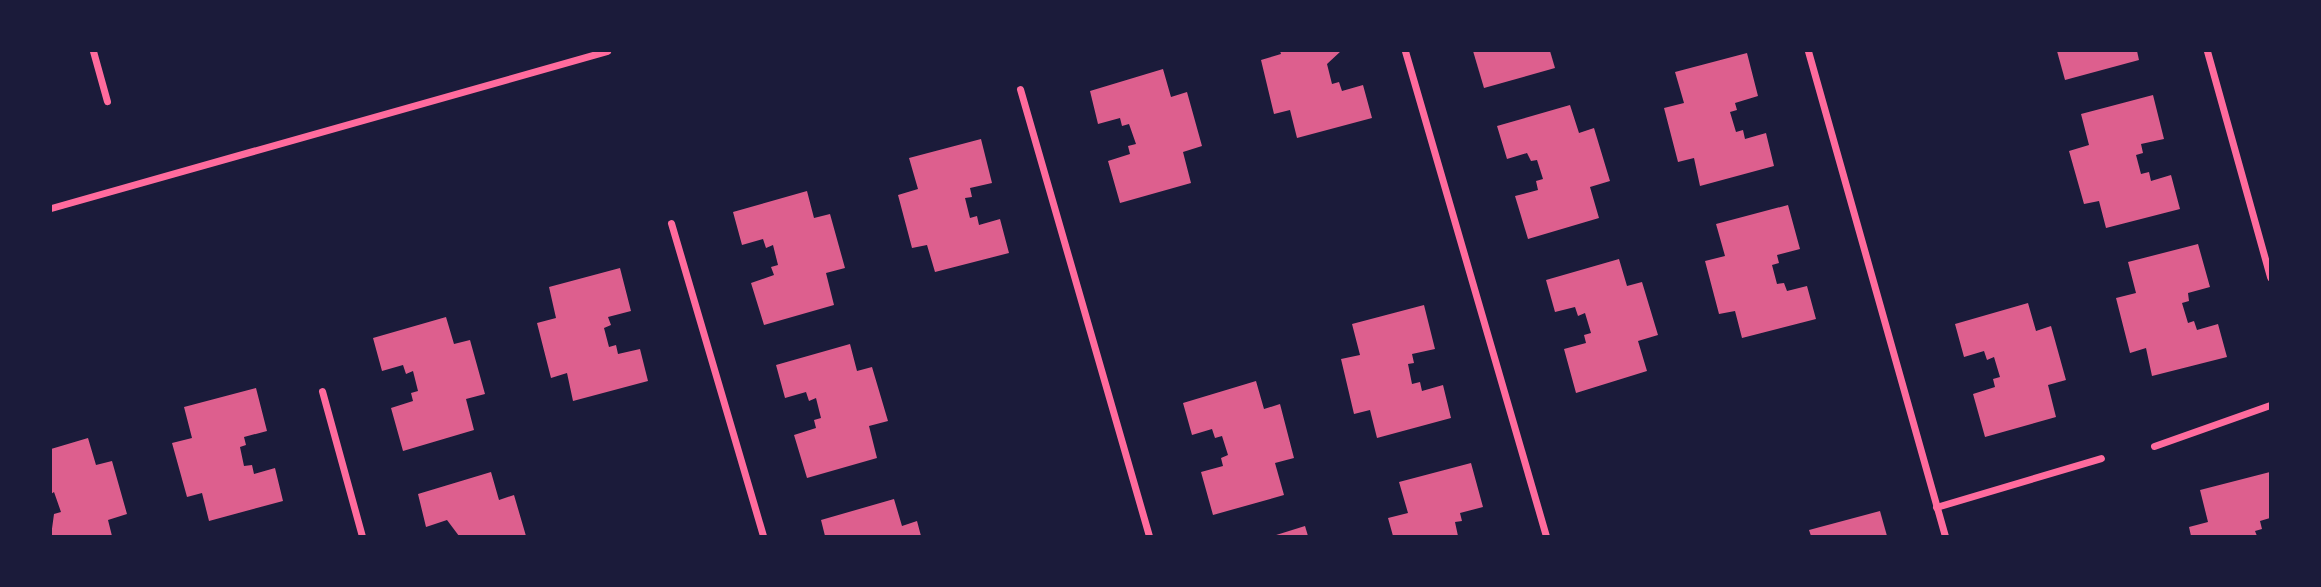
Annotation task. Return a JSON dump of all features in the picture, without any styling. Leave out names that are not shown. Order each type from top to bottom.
[{"type":"street","points":[[93,51],[107,102]]},
{"type":"street","points":[[51,208],[607,51]]},
{"type":"street","points":[[1405,51],[1546,536]]},
{"type":"street","points":[[1808,51],[1945,536]]},
{"type":"street","points":[[2207,51],[2270,277]]},
{"type":"street","points":[[1020,89],[1149,536]]},
{"type":"street","points":[[671,223],[763,536]]},
{"type":"street","points":[[322,391],[362,536]]},
{"type":"street","points":[[2154,446],[2270,405]]},
{"type":"street","points":[[1936,507],[2102,458]]},
{"type":"building","points":[[1280,51],[1341,51],[1327,64],[1332,84],[1339,82],[1342,91],[1363,85],[1372,118],[1297,138],[1290,110],[1274,114],[1261,60],[1281,54]]},
{"type":"building","points":[[1473,51],[1550,51],[1555,68],[1484,88]]},
{"type":"building","points":[[2057,51],[2137,51],[2139,60],[2065,80]]},
{"type":"building","points":[[1747,53],[1758,96],[1735,103],[1737,110],[1730,112],[1736,132],[1743,130],[1745,139],[1766,133],[1774,166],[1700,186],[1694,158],[1678,162],[1664,108],[1684,103],[1675,72]]},
{"type":"building","points":[[1163,69],[1171,97],[1187,92],[1202,146],[1183,152],[1191,183],[1120,203],[1108,161],[1130,154],[1128,146],[1136,144],[1129,124],[1122,126],[1120,118],[1098,124],[1090,91]]},
{"type":"building","points":[[2153,95],[2164,139],[2141,144],[2143,153],[2136,155],[2141,174],[2149,172],[2151,181],[2171,175],[2180,209],[2106,228],[2099,201],[2084,204],[2069,151],[2089,145],[2081,114]]},
{"type":"building","points":[[1570,105],[1579,133],[1594,128],[1610,181],[1590,187],[1599,218],[1528,239],[1515,196],[1538,190],[1536,181],[1543,179],[1537,160],[1531,161],[1527,153],[1507,159],[1497,126]]},
{"type":"building","points":[[981,139],[992,183],[970,188],[972,197],[965,198],[970,218],[977,216],[979,225],[1000,219],[1009,253],[935,272],[927,245],[912,248],[898,195],[918,189],[909,158]]},
{"type":"building","points":[[807,191],[814,218],[830,214],[845,268],[826,273],[834,305],[764,325],[751,283],[774,275],[771,267],[778,265],[773,245],[766,248],[763,239],[742,245],[733,212]]},
{"type":"building","points":[[1788,205],[1800,249],[1777,255],[1779,263],[1772,265],[1777,284],[1784,283],[1787,291],[1807,286],[1816,319],[1742,338],[1735,311],[1719,314],[1705,261],[1725,256],[1716,224]]},
{"type":"building","points":[[2198,244],[2210,287],[2188,293],[2189,301],[2182,303],[2188,323],[2194,321],[2197,330],[2218,324],[2227,357],[2152,376],[2146,348],[2130,353],[2116,298],[2136,293],[2128,262]]},
{"type":"building","points":[[1619,259],[1627,286],[1642,282],[1658,335],[1638,341],[1647,371],[1576,393],[1564,349],[1586,343],[1584,335],[1591,333],[1585,313],[1578,316],[1575,307],[1555,312],[1546,280]]},
{"type":"building","points":[[620,268],[631,311],[608,317],[611,325],[604,328],[609,347],[616,345],[618,354],[640,349],[648,381],[573,401],[567,373],[551,378],[537,323],[556,318],[549,287]]},
{"type":"building","points":[[2028,303],[2036,331],[2051,326],[2066,380],[2048,385],[2056,417],[1985,437],[1973,394],[1995,387],[1993,379],[2000,377],[1994,357],[1987,360],[1984,351],[1964,357],[1955,324]]},
{"type":"building","points":[[1424,305],[1435,349],[1412,354],[1414,363],[1408,364],[1412,384],[1420,382],[1422,391],[1443,385],[1451,418],[1377,438],[1370,410],[1354,414],[1341,359],[1360,355],[1352,324]]},
{"type":"building","points":[[446,317],[454,344],[470,340],[485,394],[466,399],[474,430],[403,451],[391,408],[413,401],[411,393],[418,391],[413,371],[406,374],[403,365],[382,371],[373,338]]},
{"type":"building","points":[[850,344],[857,371],[872,367],[888,421],[869,426],[877,458],[807,478],[794,435],[816,428],[814,420],[821,418],[816,398],[809,401],[806,392],[785,398],[776,365]]},
{"type":"building","points":[[1256,381],[1264,409],[1280,404],[1294,458],[1275,463],[1284,495],[1213,515],[1201,472],[1223,466],[1221,458],[1228,455],[1222,436],[1215,438],[1212,429],[1192,435],[1183,403]]},
{"type":"building","points":[[256,388],[267,431],[244,437],[246,445],[240,447],[244,466],[252,465],[254,474],[275,468],[283,501],[209,521],[202,493],[187,497],[172,443],[192,438],[184,407]]},
{"type":"building","points":[[88,438],[96,465],[112,461],[127,514],[108,520],[112,536],[51,536],[54,514],[61,512],[54,492],[51,494],[51,449]]},
{"type":"building","points":[[1471,463],[1483,507],[1460,513],[1462,521],[1455,522],[1458,536],[1393,536],[1388,518],[1408,513],[1399,482]]},
{"type":"building","points":[[491,472],[499,500],[514,495],[526,536],[459,536],[447,520],[426,527],[418,494]]},
{"type":"building","points":[[2270,472],[2270,518],[2260,521],[2262,529],[2255,531],[2257,536],[2191,536],[2189,527],[2208,522],[2200,490]]},
{"type":"building","points":[[894,499],[902,526],[917,521],[921,536],[825,536],[821,520]]},
{"type":"building","points":[[1880,511],[1887,536],[1811,536],[1809,530]]},
{"type":"building","points":[[1305,526],[1308,536],[1273,536]]}]
